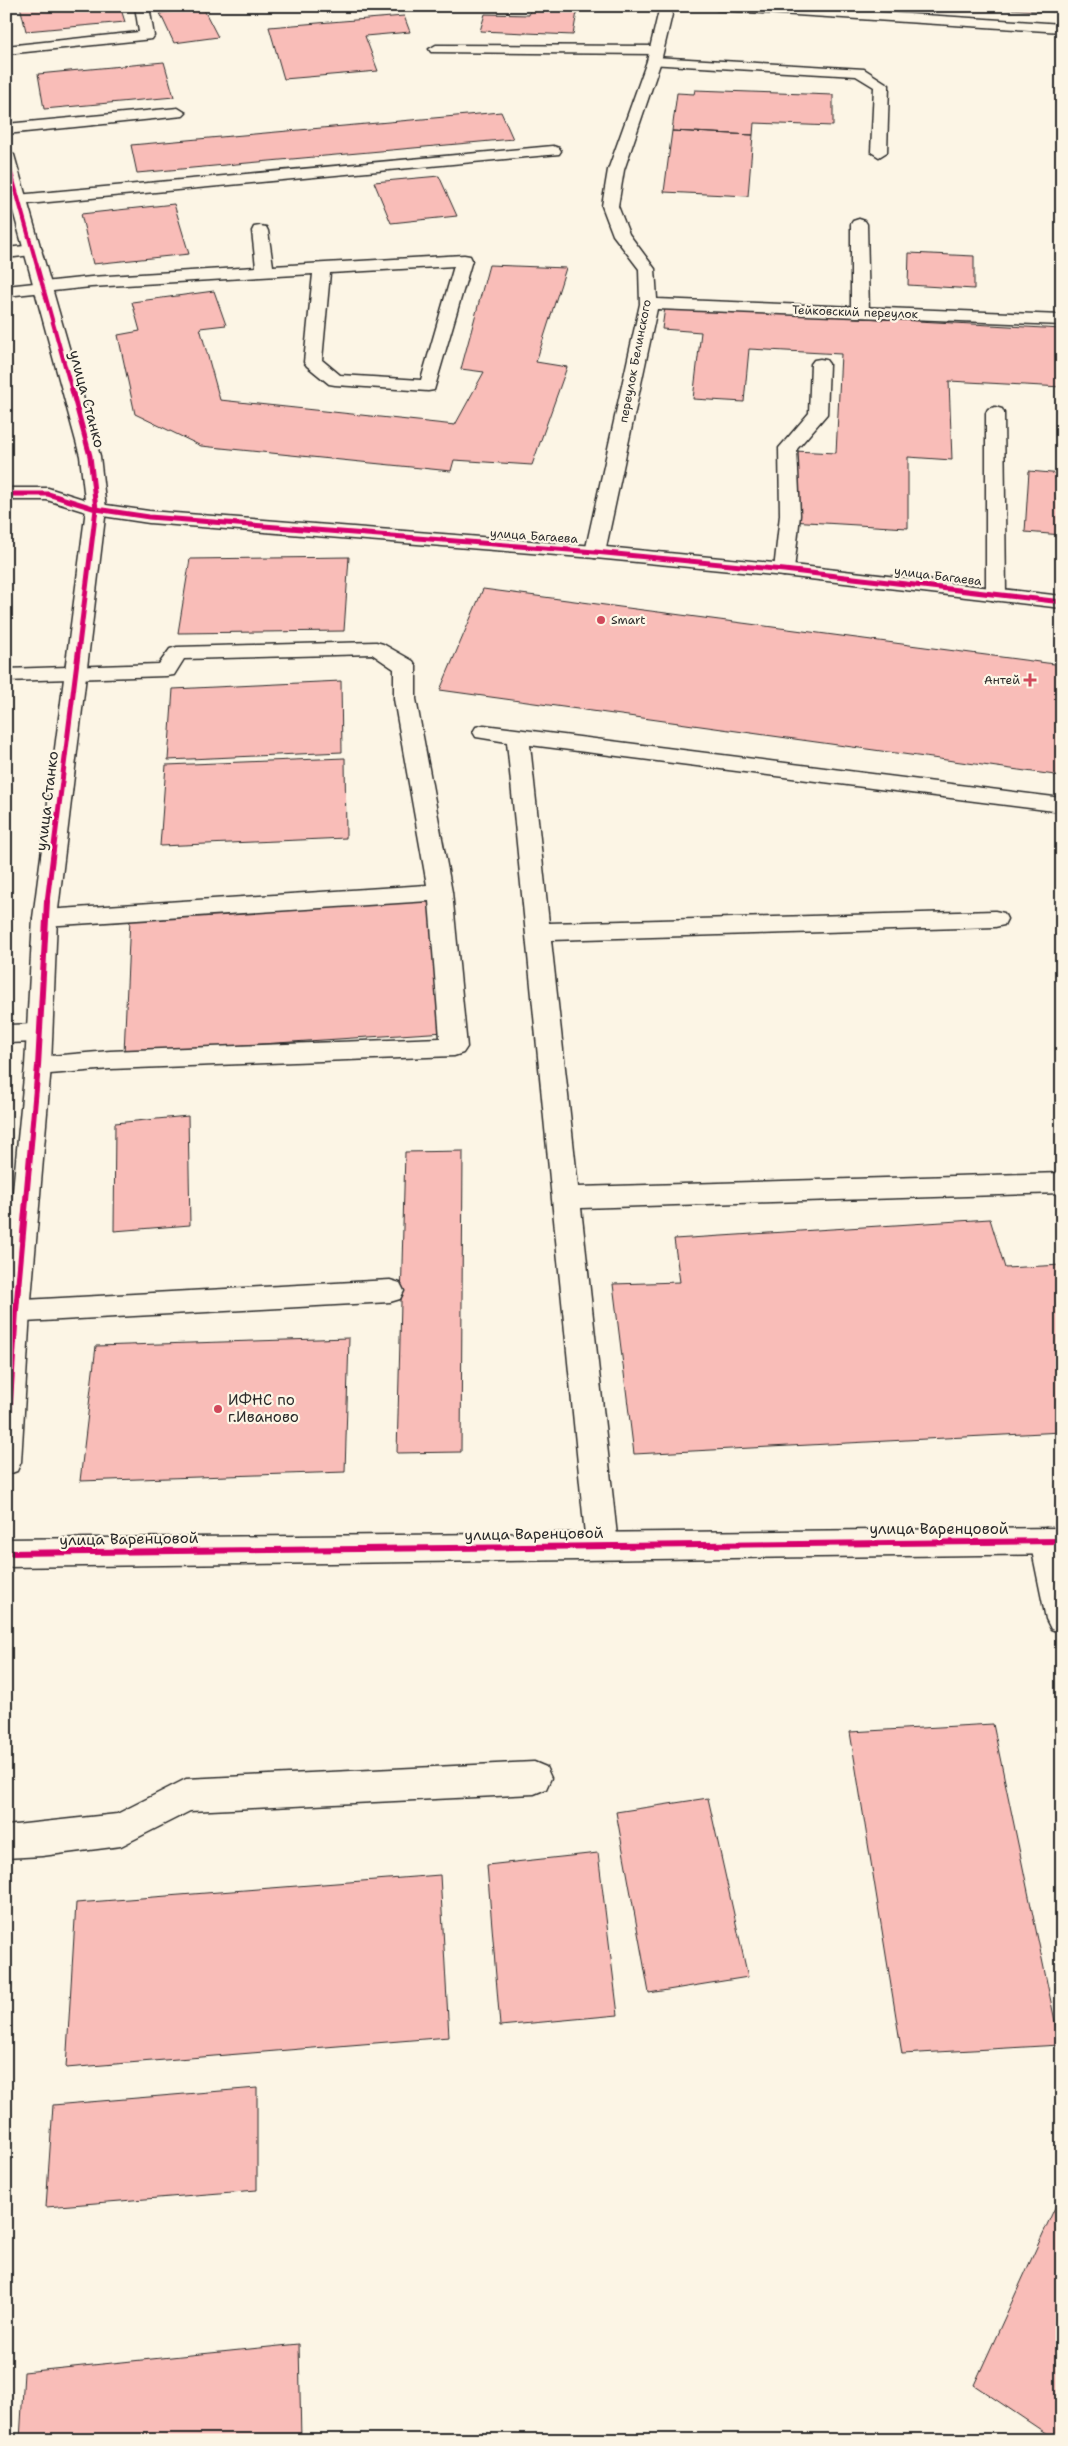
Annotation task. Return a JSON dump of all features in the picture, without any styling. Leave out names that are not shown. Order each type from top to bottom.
[{"type":"street","points":[[6,50],[147,36],[142,6]]},
{"type":"street","name":"переулок Белинского","points":[[595,552],[649,304],[648,269],[621,235],[610,206],[616,170],[655,56],[667,6]]},
{"type":"street","points":[[717,6],[1062,28]]},
{"type":"street","points":[[436,49],[655,56],[859,72],[882,85],[879,152]]},
{"type":"street","points":[[6,129],[178,113]]},
{"type":"street","points":[[13,200],[553,150]]},
{"type":"street","name":"улица Станко","points":[[6,155],[13,200],[34,250],[90,456],[96,510],[45,918],[38,1033],[38,1066],[13,1266],[6,1462]]},
{"type":"street","points":[[859,224],[860,313]]},
{"type":"street","points":[[260,231],[265,271]]},
{"type":"street","points":[[6,253],[34,250]]},
{"type":"street","points":[[6,291],[265,271],[464,260],[428,386],[335,380],[313,362],[322,269]]},
{"type":"street","name":"Тейковский переулок","points":[[649,304],[1062,320]]},
{"type":"street","points":[[784,570],[790,515],[788,448],[818,414],[820,364]]},
{"type":"street","points":[[995,413],[996,595]]},
{"type":"street","name":"улица Багаева","points":[[6,494],[48,494],[96,510],[149,517],[595,552],[784,570],[1062,602]]},
{"type":"street","points":[[6,675],[166,670],[177,654],[376,648],[405,666],[405,699],[440,892],[454,1047],[120,1060],[38,1066]]},
{"type":"street","points":[[484,732],[1062,805]]},
{"type":"street","points":[[518,737],[602,1545]]},
{"type":"street","points":[[45,918],[440,892]]},
{"type":"street","points":[[538,932],[995,920]]},
{"type":"street","points":[[6,1034],[38,1033]]},
{"type":"street","points":[[566,1198],[1062,1183]]},
{"type":"street","points":[[11,1311],[390,1291]]},
{"type":"street","points":[[1054,1541],[1062,1618]]},
{"type":"street","name":"улица Варенцовой","points":[[6,1553],[1054,1541]]},
{"type":"street","points":[[6,1842],[42,1840],[121,1830],[186,1795],[534,1778]]},
{"type":"building","points":[[20,6],[120,6],[125,22],[26,31]]},
{"type":"building","points":[[531,6],[578,6],[573,35],[480,31],[485,14],[529,15]]},
{"type":"building","points":[[965,6],[1055,6],[1055,12]]},
{"type":"building","points":[[203,8],[218,37],[174,43],[160,13]]},
{"type":"building","points":[[404,16],[410,32],[365,36],[378,71],[284,79],[269,27]]},
{"type":"building","points":[[164,62],[174,97],[44,109],[38,74]]},
{"type":"building","points":[[695,90],[833,95],[833,126],[754,123],[753,135],[672,131],[677,93],[694,94]]},
{"type":"building","points":[[501,112],[513,139],[137,173],[131,145]]},
{"type":"building","points":[[672,131],[753,135],[748,196],[664,192]]},
{"type":"building","points":[[439,176],[457,216],[391,223],[374,182]]},
{"type":"building","points":[[174,204],[189,254],[93,264],[81,214]]},
{"type":"building","points":[[909,253],[974,256],[974,289],[908,285]]},
{"type":"building","points":[[489,265],[566,268],[536,362],[567,367],[532,465],[454,460],[451,471],[201,446],[135,414],[118,335],[140,331],[132,302],[214,291],[226,325],[200,328],[220,400],[455,425],[484,372],[461,369]]},
{"type":"building","points":[[665,307],[1062,329],[1062,387],[949,381],[952,460],[908,457],[908,528],[790,521],[794,451],[836,453],[841,354],[749,349],[744,402],[693,399],[701,332],[662,329]]},
{"type":"building","points":[[1029,471],[1062,474],[1062,535],[1025,532]]},
{"type":"building","points":[[349,557],[344,631],[178,633],[190,559]]},
{"type":"building","points":[[483,589],[1062,665],[1062,776],[440,690]]},
{"type":"building","points":[[341,681],[342,752],[168,760],[173,689]]},
{"type":"building","points":[[345,758],[346,838],[160,846],[166,765]]},
{"type":"building","points":[[432,899],[445,1032],[124,1053],[130,918]]},
{"type":"building","points":[[188,1116],[190,1225],[114,1231],[115,1123]]},
{"type":"building","points":[[463,1151],[461,1452],[397,1453],[405,1152]]},
{"type":"building","points":[[990,1219],[1005,1268],[1062,1265],[1062,1432],[634,1454],[613,1284],[680,1282],[674,1239]]},
{"type":"building","name":"ИФНС по г.Иваново","points":[[349,1338],[345,1472],[80,1481],[96,1346]]},
{"type":"building","points":[[993,1724],[1060,2045],[902,2054],[850,1732]]},
{"type":"building","points":[[708,1798],[748,1977],[649,1993],[616,1812]]},
{"type":"building","points":[[598,1853],[618,2015],[500,2026],[487,1865]]},
{"type":"building","points":[[440,1875],[449,2037],[66,2068],[76,1903]]},
{"type":"building","points":[[257,2088],[257,2190],[46,2207],[53,2105]]},
{"type":"building","points":[[1062,2192],[1062,2440],[1056,2440],[974,2385]]},
{"type":"building","points":[[299,2344],[301,2440],[20,2440],[24,2372]]},
{"type":"cycle path","points":[[6,155],[90,456],[96,509],[45,918],[38,1066],[16,1311],[6,1462]]},
{"type":"cycle path","points":[[6,494],[48,494],[96,509],[149,517],[595,552],[784,570],[1062,602]]},
{"type":"cycle path","points":[[6,1553],[1062,1541]]},
{"type":"place","name":"Smart","points":[[601,620]]},
{"type":"place","name":"Антей","points":[[1030,680]]},
{"type":"place","name":"ИФНС по г.Иваново","points":[[218,1409]]}]
